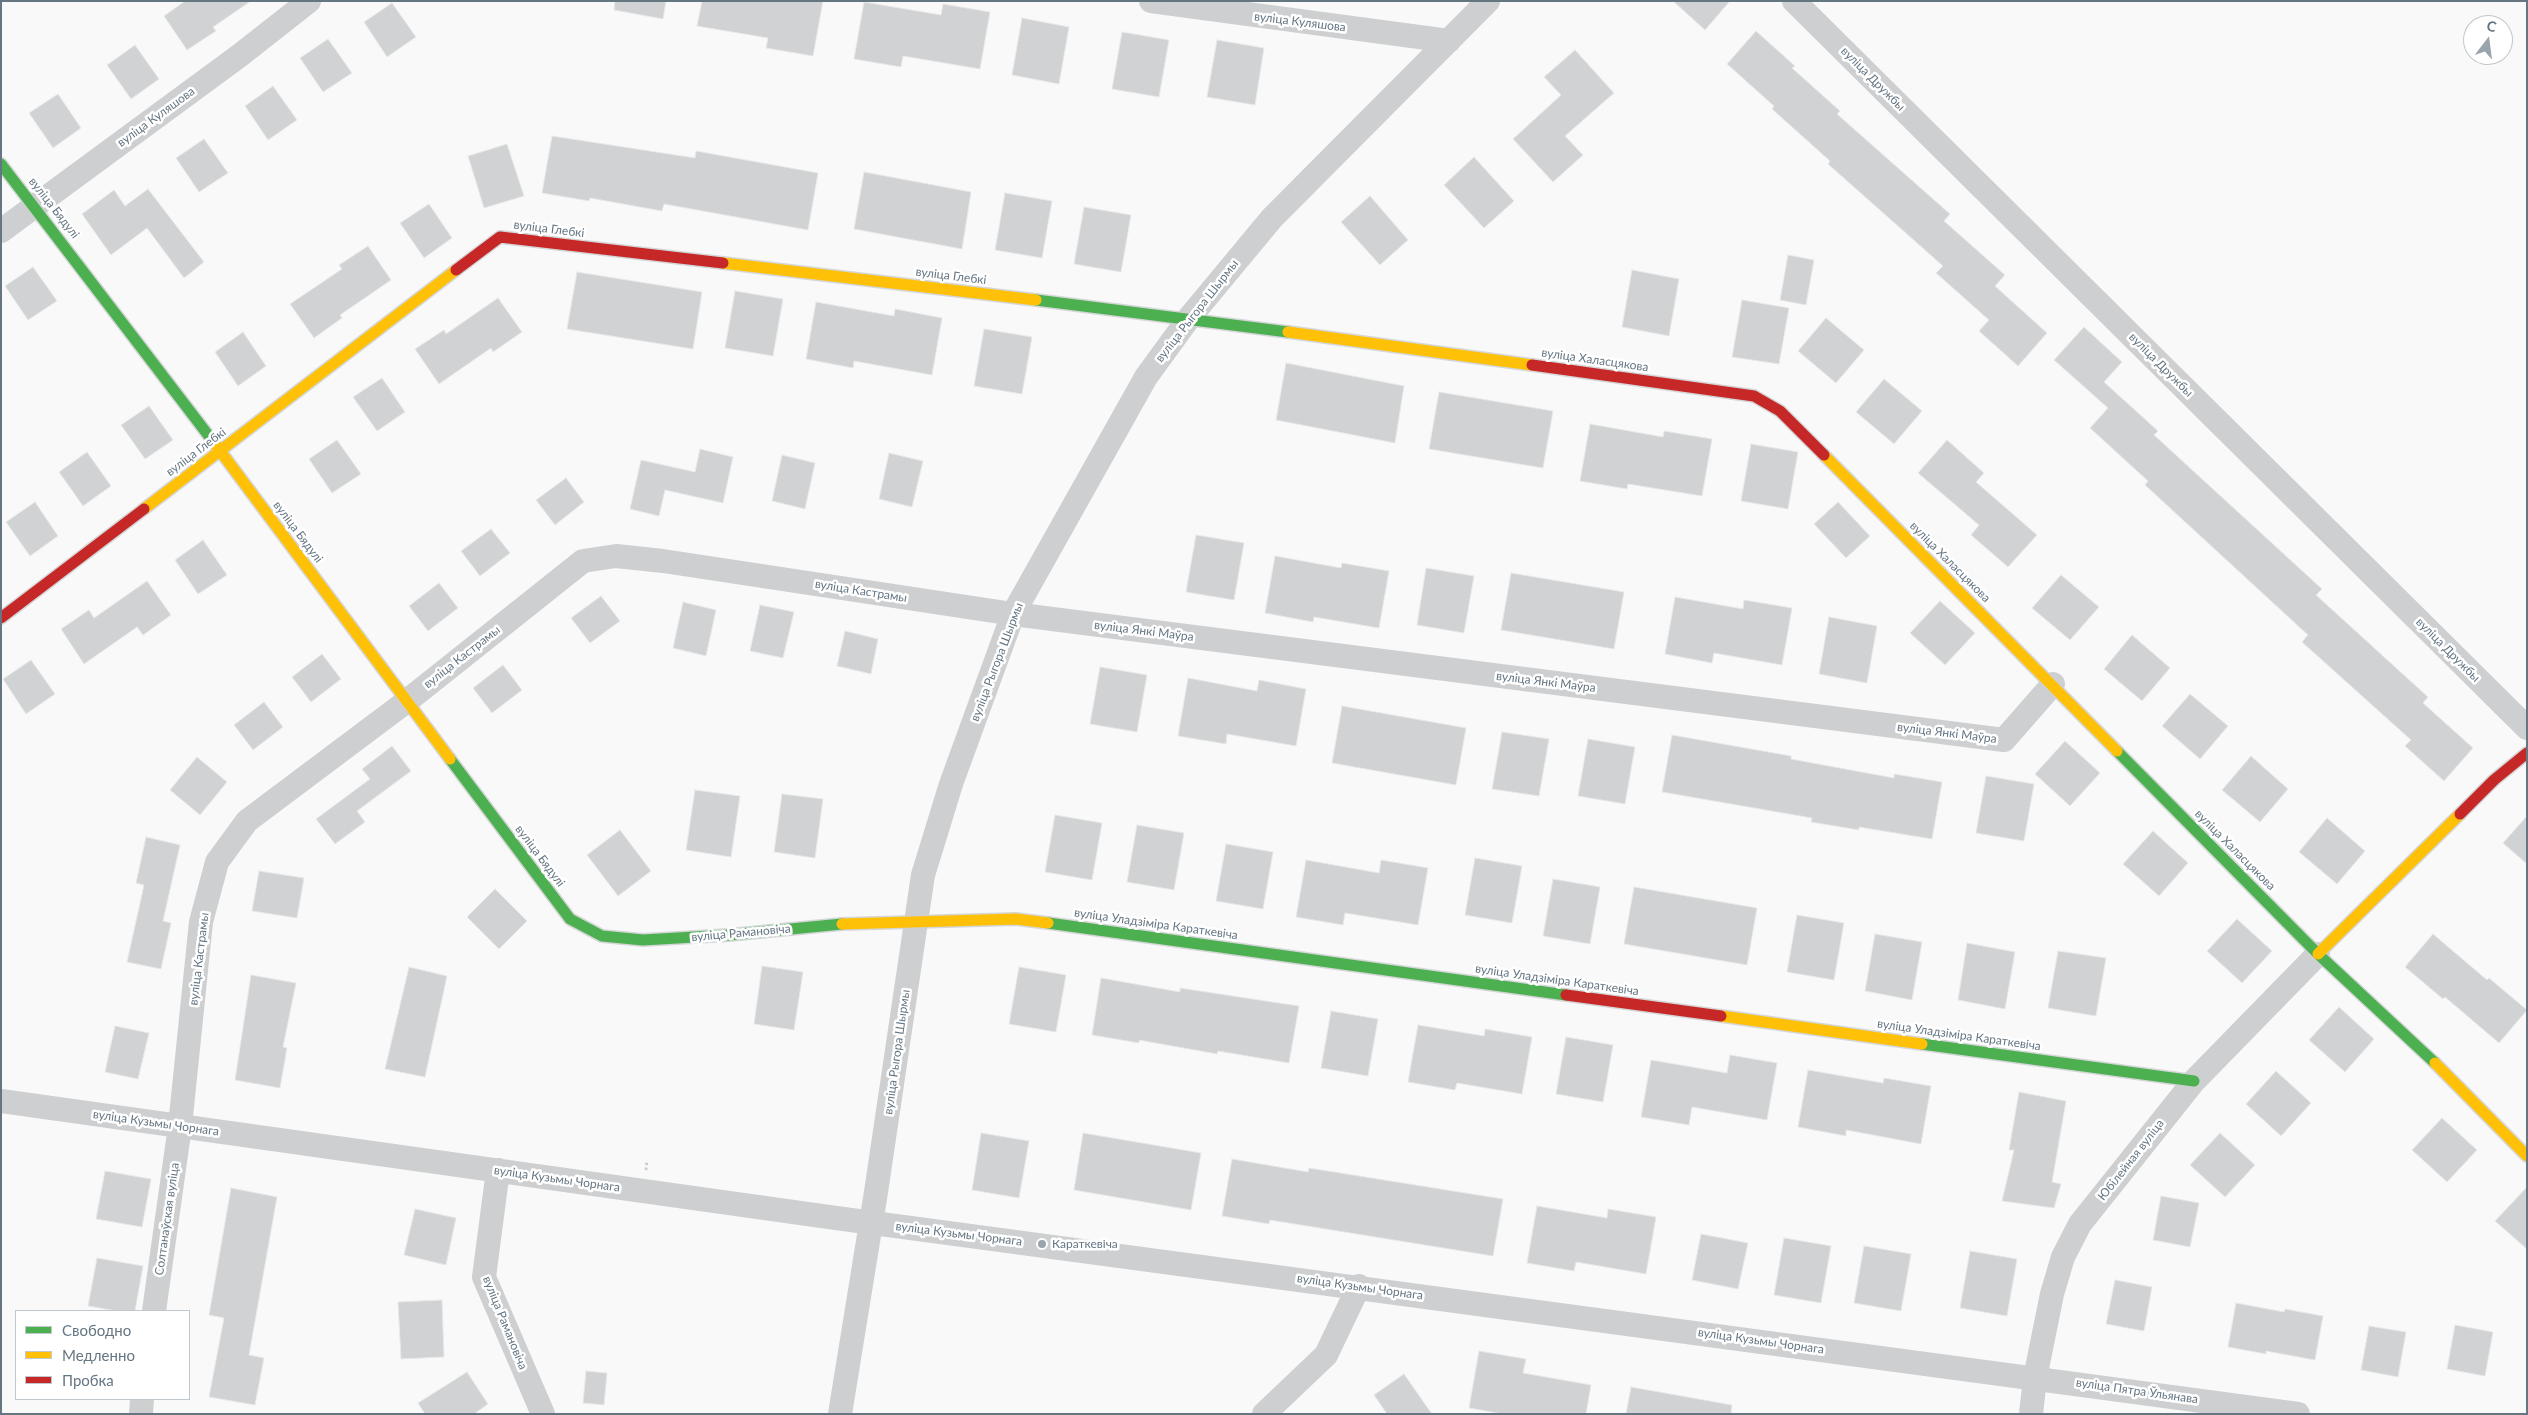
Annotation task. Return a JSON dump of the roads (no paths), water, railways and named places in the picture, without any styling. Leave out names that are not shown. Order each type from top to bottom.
[{"type":"street","name":"вуліца Куляшова","points":[[1,231],[239,56],[309,1]]},
{"type":"street","name":"вуліца Куляшова","points":[[1152,1],[1267,10],[1448,41]]},
{"type":"street","name":"вуліца Рыгора Шырмы","points":[[840,1414],[923,875],[951,784],[1013,614],[1146,377],[1189,318],[1272,218],[1488,1]]},
{"type":"street","name":"вуліца Дружбы","points":[[1794,1],[2527,728]]},
{"type":"street","name":"вуліца Бядулі","points":[[1,164],[35,205],[220,450],[570,918]]},
{"type":"street","name":"вуліца Глебкі","points":[[1,618],[500,237],[1189,318]]},
{"type":"street","name":"вуліца Халасцякова","points":[[1189,318],[1754,396],[1780,411],[2053,684],[2318,954],[2464,1090],[2527,1156]]},
{"type":"street","name":"вуліца Кастрамы","points":[[180,1126],[201,922],[217,862],[247,821],[407,701],[583,561],[616,556],[662,560],[1013,614]]},
{"type":"street","name":"вуліца Янкі Маўра","points":[[1013,614],[2004,740],[2053,684]]},
{"type":"street","points":[[2318,954],[2494,780],[2527,753]]},
{"type":"street","name":"вуліца Рамановіча","points":[[570,918],[602,936],[643,940],[729,935],[866,922],[917,920]]},
{"type":"street","name":"вуліца Уладзіміра Караткевіча","points":[[917,920],[1016,919],[2194,1081]]},
{"type":"street","name":"Юбілейная вуліца","points":[[2031,1414],[2035,1378],[2052,1294],[2063,1257],[2080,1224],[2194,1081],[2318,954]]},
{"type":"street","name":"вуліца Кузьмы Чорнага","points":[[1,1101],[871,1222],[2035,1378]]},
{"type":"street","name":"Солтанаўская вуліца","points":[[154,1310],[180,1126]]},
{"type":"street","name":"вуліца Рамановіча","points":[[498,1170],[484,1277],[543,1414]]},
{"type":"street","points":[[1264,1414],[1326,1355],[1358,1286]]},
{"type":"street","name":"вуліца Пятра Ўльянава","points":[[2035,1378],[2298,1414]]},
{"type":"street","points":[[141,1414],[142,1400]]},
{"type":"place","name":"Караткевіча","points":[[1042,1244]]}]
